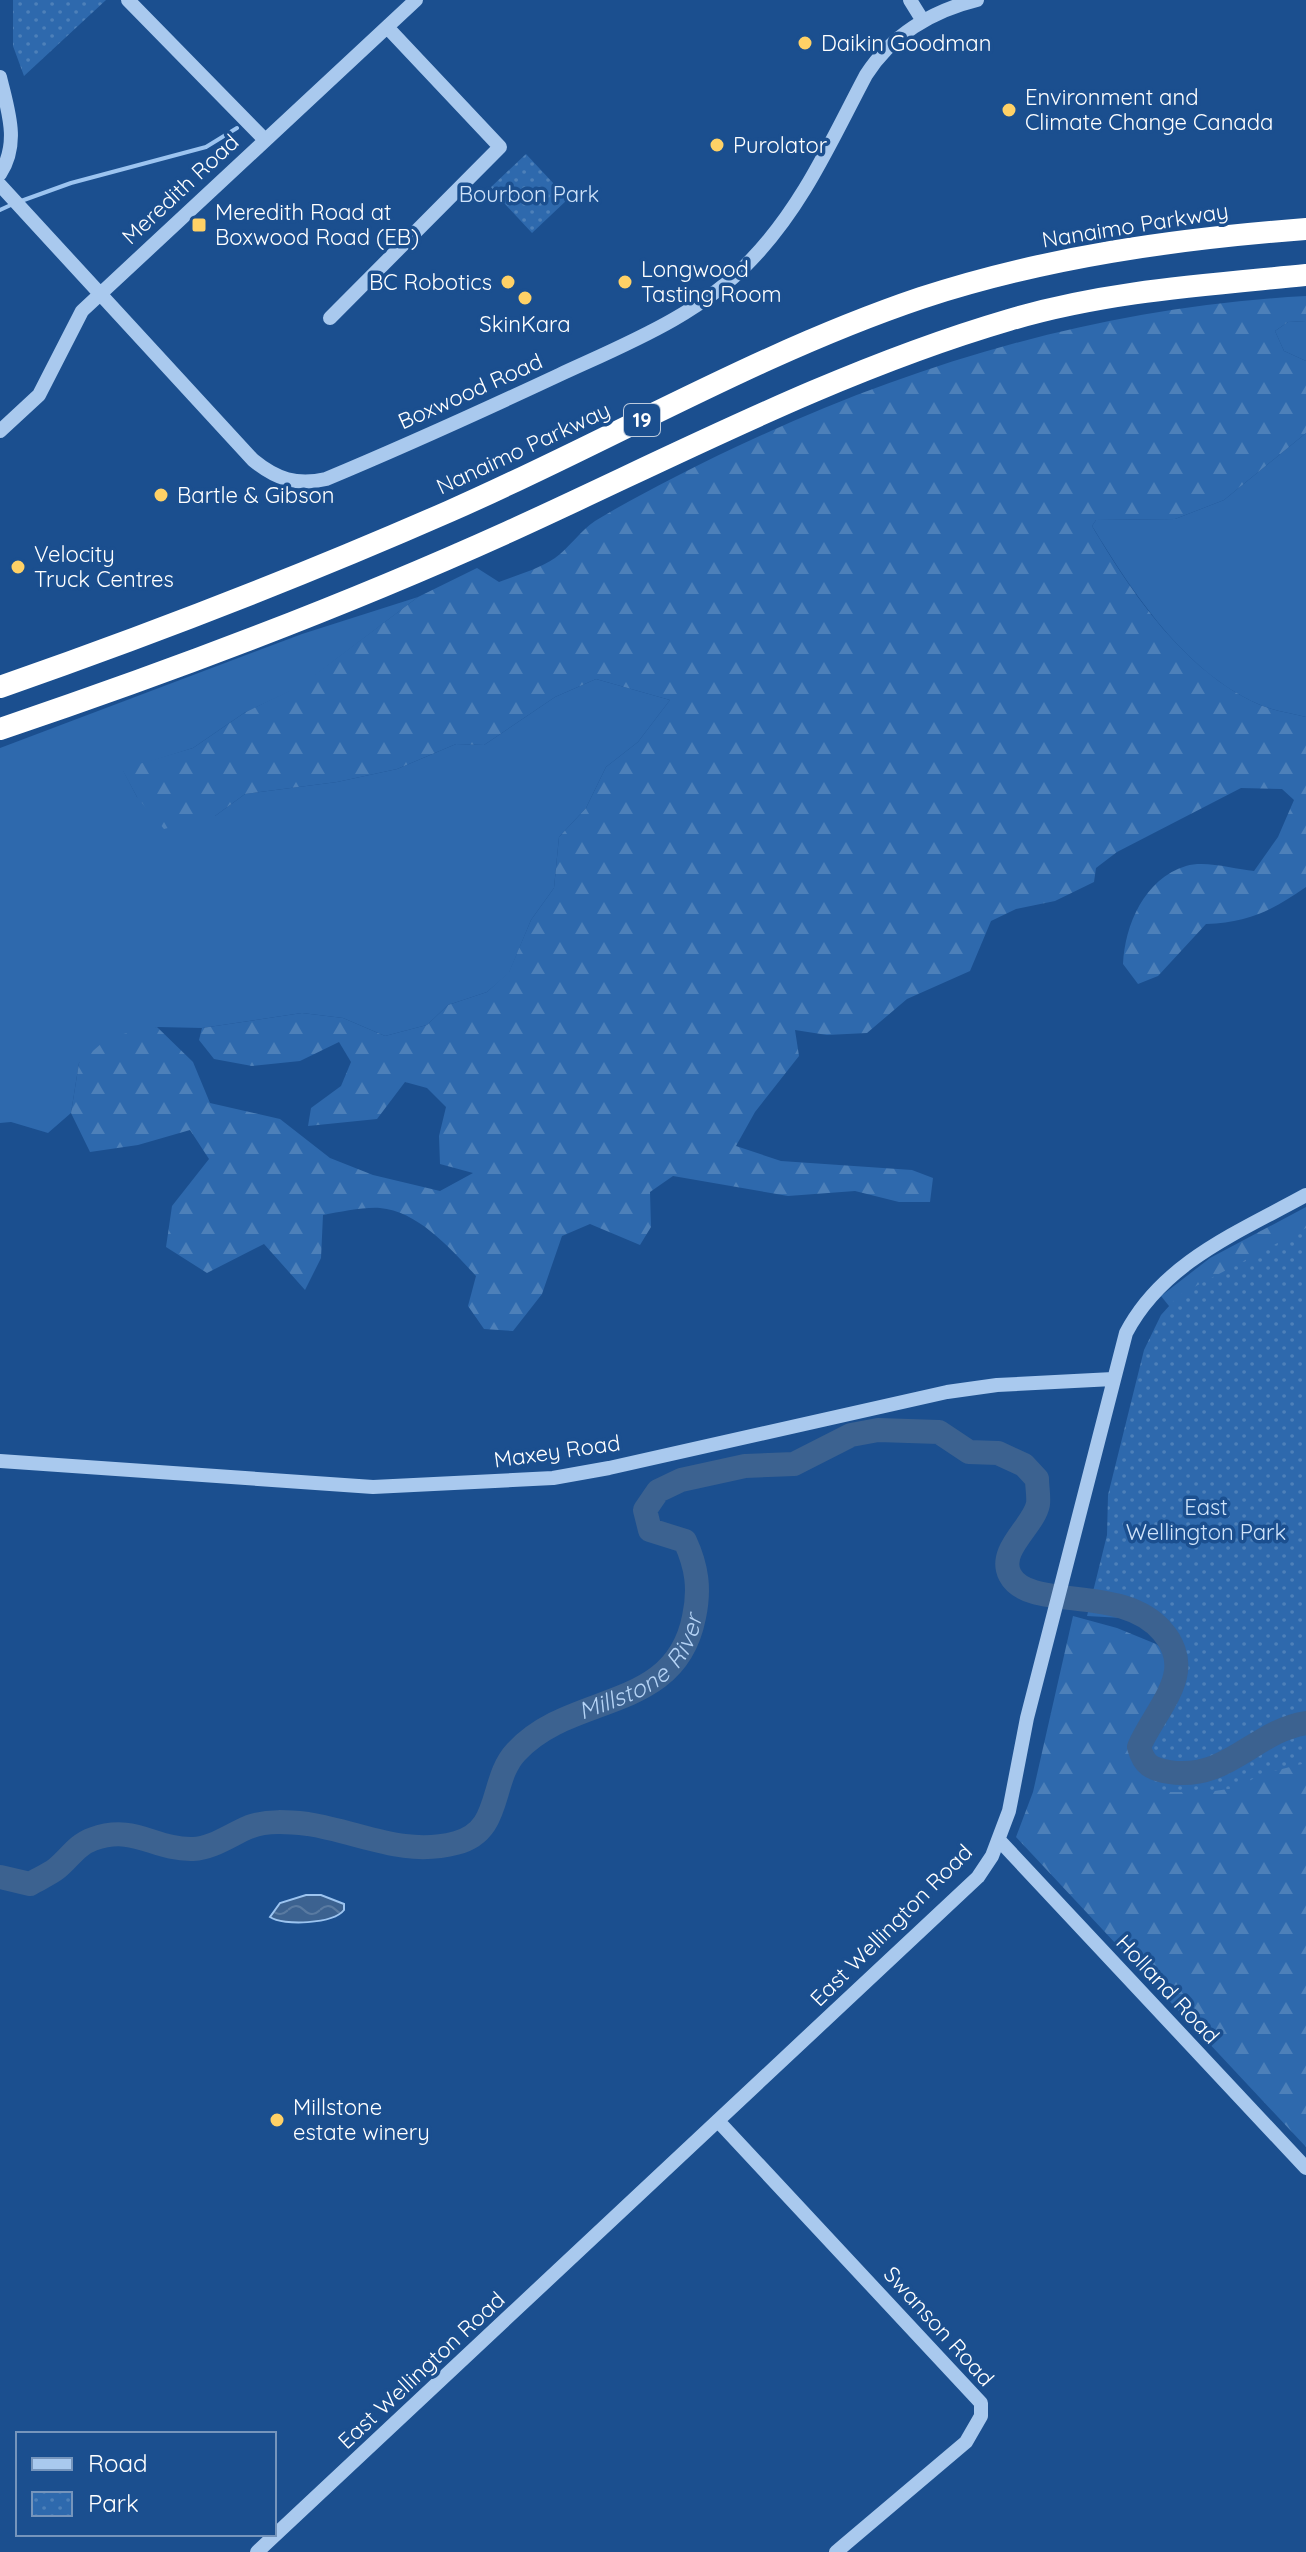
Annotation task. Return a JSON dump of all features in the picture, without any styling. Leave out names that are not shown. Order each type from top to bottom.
[{"type":"highway","name":"Nanaimo Parkway","points":[[0,687],[202,614],[335,560],[453,510],[784,352],[921,298],[1062,260],[1201,237],[1306,229]]},
{"type":"highway","name":"19","points":[[0,729],[287,626],[504,534],[872,366],[1011,319],[1121,294],[1306,275]]},
{"type":"street","points":[[128,0],[265,140]]},
{"type":"street","name":"Meredith Road","points":[[0,431],[39,395],[82,311],[99,293],[416,0]]},
{"type":"street","points":[[910,0],[923,21]]},
{"type":"street","name":"Boxwood Road","points":[[0,185],[263,468],[291,481],[308,483],[326,479],[606,354],[702,301],[749,263],[786,219],[814,178],[872,66],[892,43],[923,21],[977,0]]},
{"type":"street","points":[[330,318],[500,147],[387,27]]},
{"type":"street","points":[[0,77],[13,131],[9,160],[0,174]]},
{"type":"street","name":"East Wellington Road","points":[[276,2534],[978,1877],[999,1840],[1113,1379],[1135,1317],[1164,1281],[1197,1256],[1306,1195]]},
{"type":"street","name":"Maxey Road","points":[[0,1461],[373,1487],[553,1478],[947,1392],[997,1385],[1113,1379]]},
{"type":"street","name":"Holland Road","points":[[999,1840],[1306,2168]]},
{"type":"street","name":"Swanson Road","points":[[719,2122],[981,2403],[981,2416],[966,2442],[836,2552]]},
{"type":"street","name":"East Wellington Road","points":[[257,2552],[274,2536]]},
{"type":"green space","points":[[13,0],[106,0],[24,76],[13,46]]},
{"type":"green space","name":"Bourbon Park","points":[[526,154],[568,199],[532,233],[490,188]]},
{"type":"green space","points":[[1306,296],[1306,321],[1288,322],[1275,331],[1284,351],[1306,361],[1306,433],[1224,500],[1175,519],[1096,520],[1092,526],[1143,604],[1207,672],[1258,704],[1306,717],[1306,887],[1259,914],[1235,921],[1206,924],[1158,976],[1138,984],[1123,964],[1133,919],[1148,892],[1159,881],[1171,872],[1194,864],[1254,871],[1278,837],[1294,800],[1282,789],[1241,788],[1117,852],[1096,868],[1094,882],[1055,901],[1016,909],[991,921],[970,971],[907,999],[867,1033],[827,1035],[795,1030],[799,1056],[755,1112],[736,1146],[781,1161],[912,1170],[933,1178],[930,1202],[899,1202],[855,1191],[788,1196],[673,1176],[650,1192],[651,1227],[640,1245],[590,1224],[562,1236],[542,1294],[513,1331],[484,1329],[468,1306],[476,1276],[421,1224],[408,1216],[380,1208],[323,1215],[321,1258],[305,1290],[264,1244],[207,1273],[166,1247],[172,1206],[209,1159],[190,1130],[138,1145],[90,1152],[71,1113],[79,1063],[109,1037],[157,1027],[193,1062],[210,1103],[280,1119],[330,1158],[373,1175],[440,1191],[473,1173],[440,1164],[439,1136],[446,1107],[427,1088],[405,1082],[377,1119],[308,1126],[311,1108],[341,1086],[351,1062],[339,1042],[300,1061],[252,1066],[214,1059],[199,1040],[202,1028],[302,1013],[343,1018],[385,1036],[427,1025],[448,1005],[487,992],[509,972],[531,920],[554,888],[559,837],[586,808],[606,767],[638,742],[670,700],[596,679],[555,697],[484,745],[456,744],[397,769],[337,782],[245,794],[215,816],[164,829],[137,797],[122,769],[193,748],[244,713],[301,685],[418,597],[477,568],[499,582],[542,565],[560,554],[595,521],[625,504],[750,440],[826,407],[981,353],[1060,332],[1141,315],[1223,303]]},
{"type":"green space","points":[[1306,321],[1306,361],[1284,351],[1275,331],[1288,322]]},
{"type":"green space","points":[[1306,433],[1306,717],[1258,704],[1231,690],[1207,672],[1184,651],[1143,603],[1092,526],[1096,520],[1175,519],[1224,500]]},
{"type":"green space","points":[[418,597],[301,686],[244,713],[193,748],[123,770],[137,797],[215,816],[245,794],[337,782],[397,769],[456,744],[484,745],[555,697],[596,679],[670,700],[638,742],[606,767],[586,808],[559,837],[554,888],[531,920],[509,973],[487,992],[448,1005],[427,1025],[385,1036],[343,1018],[302,1013],[202,1028],[157,1027],[79,1063],[71,1113],[48,1133],[11,1122],[0,1123],[0,748],[302,634]]},
{"type":"green space","points":[[1306,1207],[1306,1304],[1185,1326],[1161,1296],[1210,1258]]},
{"type":"green space","name":"East Wellington Park","points":[[1306,1228],[1306,1763],[1262,1774],[1236,1788],[1165,1792],[1150,1782],[1141,1768],[1154,1735],[1187,1691],[1182,1663],[1140,1619],[1087,1616],[1107,1535],[1108,1495],[1144,1350],[1161,1315],[1179,1295]]},
{"type":"green space","points":[[1073,1616],[1117,1628],[1156,1644],[1212,1679],[1306,1724],[1306,2147],[1016,1837],[1033,1792]]},
{"type":"water","points":[[306,1895],[321,1895],[344,1904],[344,1910],[319,1921],[286,1922],[270,1917],[280,1903]]},
{"type":"waterway","points":[[21,201],[71,183],[206,147],[237,128]]},
{"type":"waterway","points":[[0,210],[13,204]]},
{"type":"waterway","name":"Millstone River","points":[[0,1877],[30,1884],[56,1869],[82,1845],[108,1835],[121,1834],[193,1849],[214,1844],[256,1825],[278,1822],[308,1824],[382,1842],[418,1847],[437,1847],[471,1837],[489,1817],[502,1777],[516,1752],[539,1733],[565,1719],[644,1686],[666,1670],[683,1648],[694,1617],[696,1578],[685,1541],[650,1530],[645,1510],[658,1491],[681,1480],[745,1466],[794,1464],[851,1435],[878,1430],[939,1432],[969,1452],[998,1453],[1024,1465],[1037,1479],[1038,1504],[1008,1556],[1010,1575],[1020,1586],[1036,1593],[1125,1608],[1146,1617],[1163,1632],[1172,1645],[1176,1671],[1166,1700],[1139,1747],[1149,1765],[1169,1772],[1190,1773],[1208,1769],[1225,1763],[1271,1735],[1306,1723]]},
{"type":"place","name":"Daikin Goodman","points":[[805,43]]},
{"type":"place","name":"Environment and Climate Change Canada","points":[[1009,110]]},
{"type":"place","name":"Purolator","points":[[717,145]]},
{"type":"place","name":"Meredith Road at Boxwood Road (EB)","points":[[199,225]]},
{"type":"place","name":"BC Robotics","points":[[508,282]]},
{"type":"place","name":"Longwood Tasting Room","points":[[625,282]]},
{"type":"place","name":"SkinKara","points":[[525,298]]},
{"type":"place","name":"Bartle & Gibson","points":[[161,495]]},
{"type":"place","name":"Velocity Truck Centres","points":[[18,567]]},
{"type":"place","name":"Millstone estate winery","points":[[277,2120]]}]
